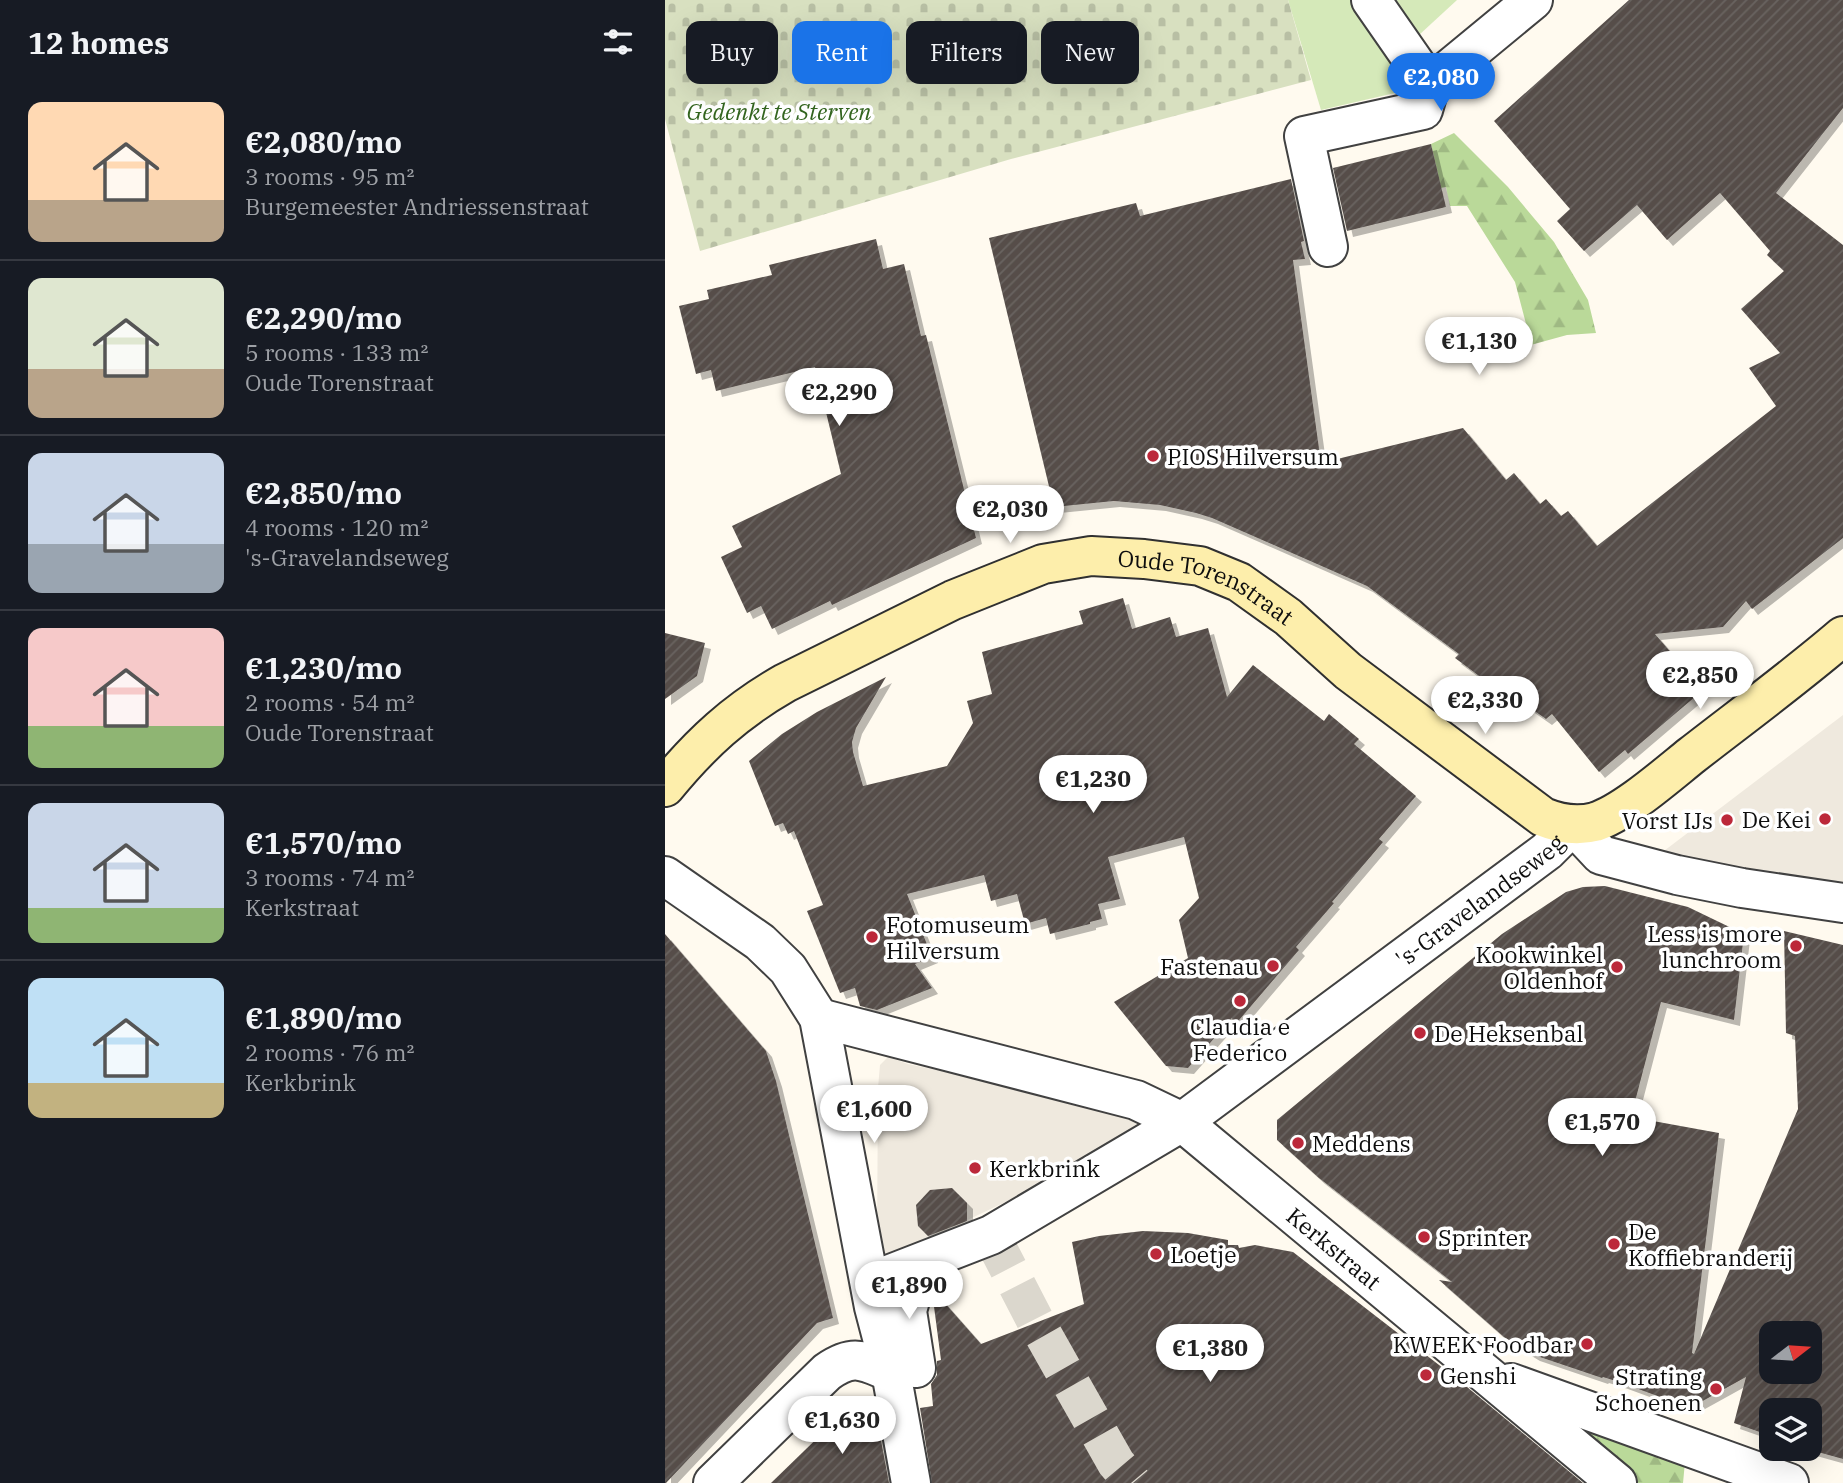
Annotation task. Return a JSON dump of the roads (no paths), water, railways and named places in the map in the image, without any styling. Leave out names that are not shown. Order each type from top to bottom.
[{"type":"main road","name":"Oude Torenstraat","points":[[665,787],[719,728],[760,697],[785,683],[953,600],[1043,564],[1091,556],[1200,566],[1239,582],[1288,617],[1348,671],[1543,817],[1558,824],[1573,825]]},
{"type":"main road","name":"'s-Gravelandseweg","points":[[1573,825],[1595,822],[1615,813],[1651,788],[1843,636]]},
{"type":"street","points":[[1371,0],[1430,85]]},
{"type":"street","points":[[1328,247],[1304,136],[1423,110],[1430,85],[1533,0]]},
{"type":"street","points":[[1573,825],[1601,855],[1677,875],[1742,888],[1843,903]]},
{"type":"street","name":"'s-Gravelandseweg","points":[[1182,1122],[1548,851],[1573,825]]},
{"type":"street","points":[[665,876],[760,942],[788,970],[819,1018],[870,1282],[903,1370]]},
{"type":"street","points":[[819,1018],[1136,1100],[1182,1122]]},
{"type":"street","points":[[870,1282],[991,1235],[1182,1122]]},
{"type":"street","name":"Kerkstraat","points":[[1182,1122],[1617,1483]]},
{"type":"street","points":[[911,1483],[903,1370],[907,1311],[920,1264]]},
{"type":"street","points":[[713,1483],[838,1364],[853,1359],[903,1370]]},
{"type":"street","name":"Kerkstraat","points":[[1487,1375],[1789,1483]]},
{"type":"tunnel","points":[[991,1235],[1036,1322],[1116,1463],[1133,1483]]},
{"type":"place","name":"PIOS Hilversum","points":[[1153,456]]},
{"type":"place","name":"De Kei","points":[[1825,819]]},
{"type":"place","name":"Vorst IJs","points":[[1727,820]]},
{"type":"place","name":"Fotomuseum Hilversum","points":[[872,937]]},
{"type":"place","name":"Less is more lunchroom","points":[[1796,946]]},
{"type":"place","name":"Fastenau","points":[[1273,966]]},
{"type":"place","name":"Kookwinkel Oldenhof","points":[[1617,967]]},
{"type":"place","name":"Claudia e Federico","points":[[1240,1001]]},
{"type":"place","name":"De Heksenbal","points":[[1420,1033]]},
{"type":"place","name":"Meddens","points":[[1298,1143]]},
{"type":"place","name":"Kerkbrink","points":[[975,1168]]},
{"type":"place","name":"Sprinter","points":[[1424,1237]]},
{"type":"place","name":"De Koffiebranderij","points":[[1614,1244]]},
{"type":"place","name":"Loetje","points":[[1156,1254]]},
{"type":"place","name":"KWEEK Foodbar","points":[[1587,1344]]},
{"type":"place","name":"Genshi","points":[[1426,1375]]},
{"type":"place","name":"Strating Schoenen","points":[[1716,1389]]},
{"type":"park label","name":"Gedenkt te Sterven","points":[[779,111]]}]
